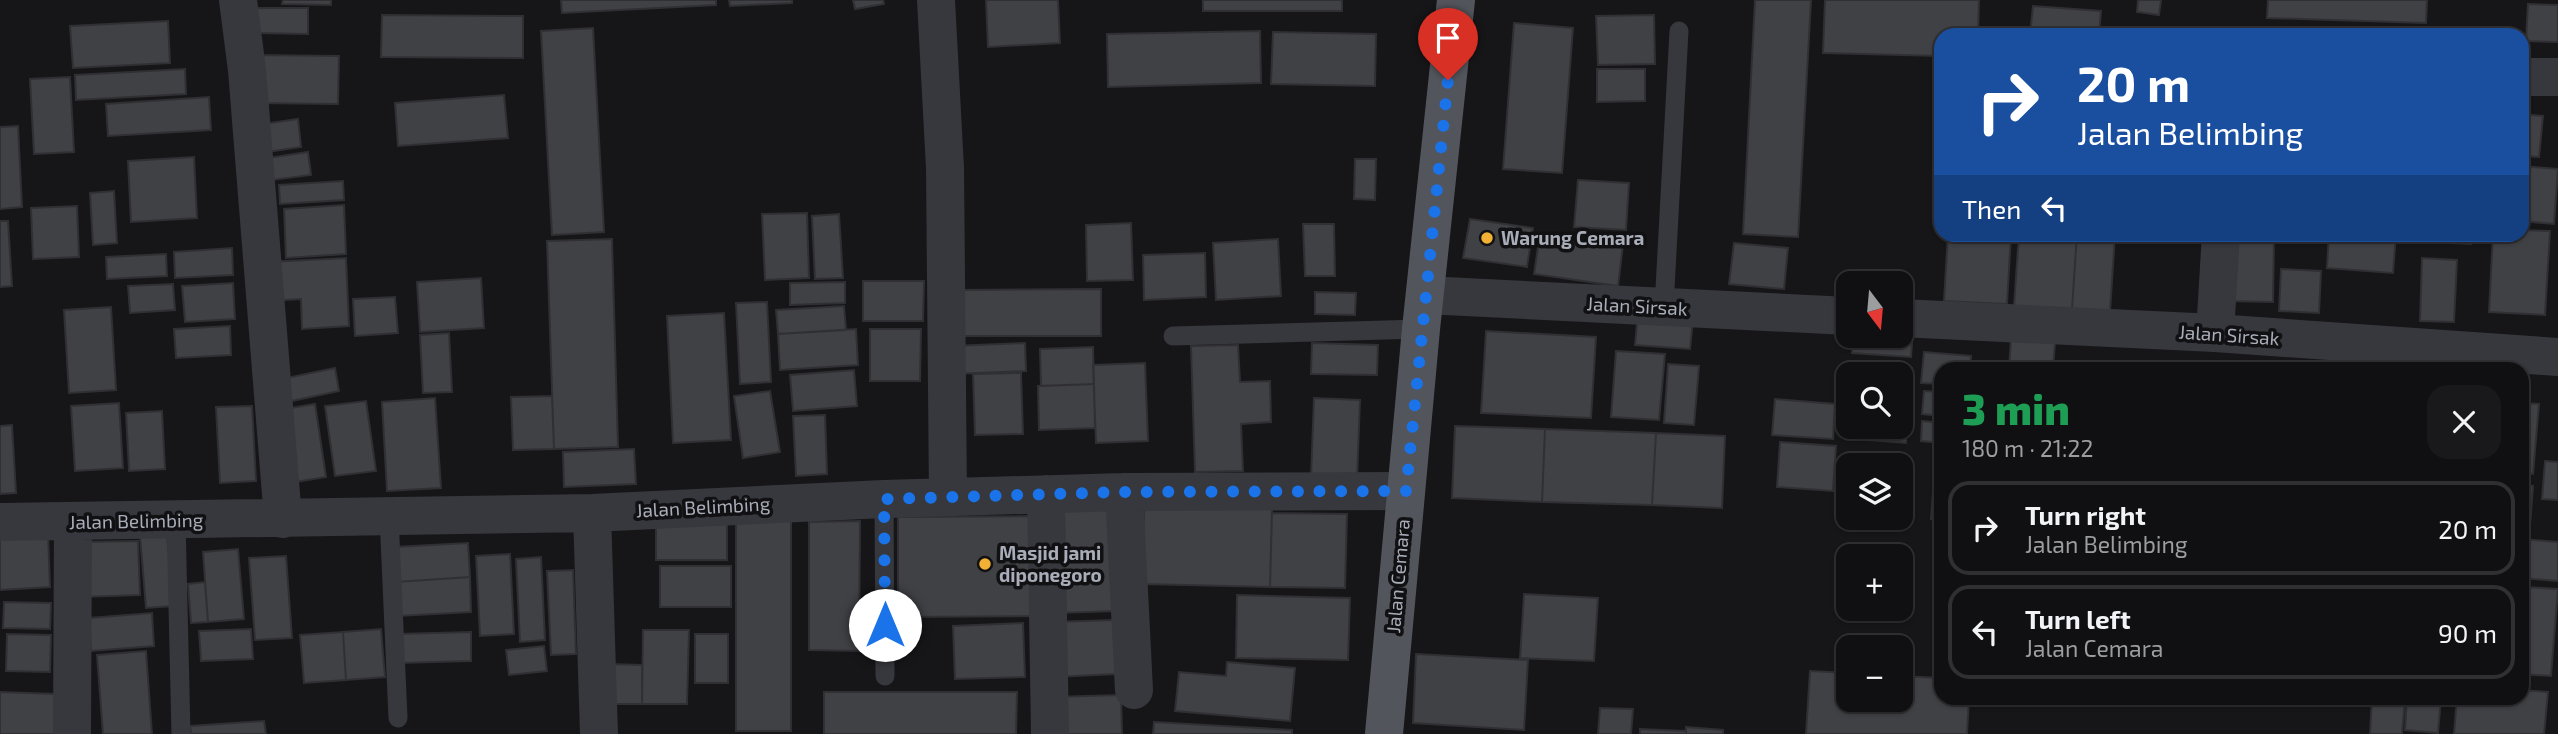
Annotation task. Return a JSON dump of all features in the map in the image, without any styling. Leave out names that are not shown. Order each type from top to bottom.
[{"type":"main road","name":"Jalan Cemara","points":[[1384,734],[1423,312],[1456,0]]},
{"type":"street","points":[[237,0],[247,70],[283,519]]},
{"type":"street","points":[[936,0],[945,168],[948,497]]},
{"type":"street","points":[[2529,77],[2558,77]]},
{"type":"street","points":[[2215,333],[2221,242]]},
{"type":"street","name":"Jalan Sirsak","points":[[1423,312],[1664,307],[1836,315]]},
{"type":"street","name":"Jalan Sirsak","points":[[1913,319],[2215,333],[2558,357]]},
{"type":"street","name":"Jalan Belimbing","points":[[0,522],[592,513],[884,499],[1124,492],[1406,491]]},
{"type":"street","points":[[1124,492],[1134,690]]},
{"type":"street","points":[[1046,494],[1050,734]]},
{"type":"street","points":[[592,513],[599,734]]},
{"type":"street","points":[[72,734],[74,522]]},
{"type":"lane","points":[[1664,307],[1679,31]]},
{"type":"lane","points":[[1173,336],[1423,312]]},
{"type":"lane","points":[[884,499],[885,676]]},
{"type":"lane","points":[[389,516],[398,718]]},
{"type":"lane","points":[[176,520],[181,734]]},
{"type":"building","points":[[283,0],[331,0],[331,5],[282,4]]},
{"type":"building","points":[[561,0],[716,0],[716,5],[562,13]]},
{"type":"building","points":[[729,0],[792,0],[792,3],[730,6]]},
{"type":"building","points":[[853,0],[883,0],[884,4],[855,9]]},
{"type":"building","points":[[986,0],[1058,0],[1060,43],[988,47]]},
{"type":"building","points":[[1203,0],[1342,0],[1342,11],[1203,11]]},
{"type":"building","points":[[1755,0],[1811,0],[1798,237],[1743,234]]},
{"type":"building","points":[[1825,0],[1979,0],[1978,28],[1934,28],[1934,56],[1823,53]]},
{"type":"building","points":[[2138,0],[2161,0],[2159,15],[2137,12]]},
{"type":"building","points":[[2268,0],[2427,0],[2426,23],[2267,18]]},
{"type":"building","points":[[2528,4],[2558,5],[2558,42],[2529,41],[2529,28],[2527,28]]},
{"type":"building","points":[[2033,6],[2101,11],[2100,28],[2031,28]]},
{"type":"building","points":[[249,8],[308,8],[308,34],[248,33]]},
{"type":"building","points":[[382,15],[523,16],[523,58],[381,57]]},
{"type":"building","points":[[1654,15],[1655,64],[1598,65],[1596,16]]},
{"type":"building","points":[[168,21],[170,63],[73,68],[70,26]]},
{"type":"building","points":[[1514,23],[1573,28],[1562,173],[1503,169]]},
{"type":"building","points":[[593,28],[604,232],[552,235],[541,31]]},
{"type":"building","points":[[1260,31],[1261,83],[1108,87],[1107,34]]},
{"type":"building","points":[[1273,32],[1376,34],[1375,86],[1271,84]]},
{"type":"building","points":[[255,55],[339,56],[338,104],[255,103]]},
{"type":"building","points":[[185,69],[186,94],[76,100],[75,75]]},
{"type":"building","points":[[1597,69],[1645,69],[1645,101],[1597,102]]},
{"type":"building","points":[[70,77],[74,152],[34,154],[30,79]]},
{"type":"building","points":[[504,95],[508,138],[398,146],[395,103]]},
{"type":"building","points":[[209,97],[211,130],[108,136],[106,104]]},
{"type":"building","points":[[2529,115],[2543,116],[2539,157],[2529,156]]},
{"type":"building","points":[[298,119],[301,147],[260,153],[256,125]]},
{"type":"building","points":[[18,126],[22,207],[0,209],[0,127]]},
{"type":"building","points":[[308,152],[311,175],[264,181],[261,159]]},
{"type":"building","points":[[194,157],[197,218],[131,222],[128,161]]},
{"type":"building","points":[[1355,159],[1376,159],[1375,200],[1354,199]]},
{"type":"building","points":[[2529,167],[2558,169],[2554,224],[2529,222]]},
{"type":"building","points":[[1578,180],[1629,183],[1626,230],[1574,227]]},
{"type":"building","points":[[343,181],[344,200],[280,204],[279,185]]},
{"type":"building","points":[[114,191],[117,243],[93,245],[90,193]]},
{"type":"building","points":[[344,205],[346,254],[286,258],[284,209]]},
{"type":"building","points":[[77,206],[79,257],[33,259],[31,208]]},
{"type":"building","points":[[807,213],[809,278],[765,280],[762,214]]},
{"type":"building","points":[[839,214],[843,278],[815,279],[812,216]]},
{"type":"building","points":[[1470,219],[1533,228],[1527,267],[1463,258]]},
{"type":"building","points":[[0,221],[8,221],[12,286],[0,287]]},
{"type":"building","points":[[1131,223],[1133,280],[1087,281],[1086,225]]},
{"type":"building","points":[[1303,224],[1334,224],[1335,276],[1305,276]]},
{"type":"building","points":[[2529,230],[2550,231],[2545,315],[2489,312],[2493,242],[2529,242]]},
{"type":"building","points":[[1540,234],[1623,245],[1618,286],[1534,274]]},
{"type":"building","points":[[612,239],[618,447],[554,449],[547,241]]},
{"type":"building","points":[[1278,239],[1281,296],[1216,300],[1213,243]]},
{"type":"building","points":[[1948,242],[2011,242],[2007,304],[1944,301]]},
{"type":"building","points":[[2018,242],[2076,242],[2072,309],[2014,306]]},
{"type":"building","points":[[2076,242],[2114,242],[2110,312],[2072,309]]},
{"type":"building","points":[[2229,242],[2274,242],[2273,302],[2228,301]]},
{"type":"building","points":[[2329,242],[2395,242],[2393,273],[2327,268]]},
{"type":"building","points":[[2427,242],[2471,242],[2471,244]]},
{"type":"building","points":[[1734,243],[1788,248],[1784,289],[1729,284]]},
{"type":"building","points":[[232,248],[233,275],[175,278],[174,252]]},
{"type":"building","points":[[1205,253],[1206,297],[1144,300],[1143,255]]},
{"type":"building","points":[[166,254],[167,276],[107,279],[106,257]]},
{"type":"building","points":[[346,258],[349,326],[302,329],[301,299],[269,301],[267,262]]},
{"type":"building","points":[[2422,258],[2457,260],[2454,322],[2420,321]]},
{"type":"building","points":[[2281,269],[2321,271],[2319,313],[2279,311]]},
{"type":"building","points":[[481,278],[484,328],[420,332],[417,282]]},
{"type":"building","points":[[863,281],[924,281],[923,321],[863,321]]},
{"type":"building","points":[[845,282],[845,303],[790,305],[790,283]]},
{"type":"building","points":[[233,283],[235,319],[185,322],[182,286]]},
{"type":"building","points":[[173,284],[175,310],[130,313],[128,286]]},
{"type":"building","points":[[1101,289],[1101,336],[960,336],[959,290]]},
{"type":"building","points":[[1315,292],[1356,293],[1355,315],[1315,314]]},
{"type":"building","points":[[395,297],[398,333],[355,336],[353,299]]},
{"type":"building","points":[[767,302],[771,382],[740,384],[736,303]]},
{"type":"building","points":[[844,306],[846,330],[778,334],[776,310]]},
{"type":"building","points":[[111,307],[116,390],[69,393],[64,310]]},
{"type":"building","points":[[724,313],[731,440],[673,443],[667,316]]},
{"type":"building","points":[[1638,314],[1693,319],[1690,349],[1635,345]]},
{"type":"building","points":[[230,326],[231,355],[176,358],[174,329]]},
{"type":"building","points":[[856,329],[858,365],[780,370],[778,334]]},
{"type":"building","points":[[870,329],[921,329],[920,381],[870,381]]},
{"type":"building","points":[[1486,331],[1596,337],[1591,418],[1481,413]]},
{"type":"building","points":[[449,333],[452,392],[423,393],[420,335]]},
{"type":"building","points":[[2011,339],[2055,342],[2054,362],[2009,362]]},
{"type":"building","points":[[1025,343],[1026,371],[952,374],[952,346]]},
{"type":"building","points":[[1312,343],[1378,345],[1377,375],[1311,374]]},
{"type":"building","points":[[1238,345],[1240,382],[1270,381],[1271,422],[1241,424],[1243,471],[1195,472],[1191,346]]},
{"type":"building","points":[[1093,347],[1094,384],[1041,386],[1040,349]]},
{"type":"building","points":[[1852,348],[1912,348],[1911,357],[1852,353]]},
{"type":"building","points":[[1616,351],[1665,354],[1659,420],[1611,417]]},
{"type":"building","points":[[1924,352],[1971,356],[1971,362],[1934,362],[1934,384],[1921,383]]},
{"type":"building","points":[[1145,363],[1148,441],[1096,443],[1093,365]]},
{"type":"building","points":[[1668,364],[1699,366],[1694,425],[1664,423]]},
{"type":"building","points":[[335,368],[339,391],[287,402],[282,379]]},
{"type":"building","points":[[854,370],[857,406],[793,411],[790,375]]},
{"type":"building","points":[[1021,373],[1023,434],[975,435],[973,374]]},
{"type":"building","points":[[1094,384],[1095,428],[1039,430],[1038,386]]},
{"type":"building","points":[[770,391],[780,452],[743,458],[734,396]]},
{"type":"building","points":[[1924,391],[1934,392],[1934,415],[1922,414]]},
{"type":"building","points":[[552,396],[554,449],[513,450],[511,397]]},
{"type":"building","points":[[435,398],[441,488],[387,491],[382,402]]},
{"type":"building","points":[[1314,398],[1360,400],[1357,480],[1311,478]]},
{"type":"building","points":[[1775,399],[1835,404],[1833,439],[1772,435]]},
{"type":"building","points":[[366,401],[376,471],[335,476],[325,406]]},
{"type":"building","points":[[119,403],[123,468],[75,471],[71,406]]},
{"type":"building","points":[[2529,403],[2539,404],[2533,474],[2529,474]]},
{"type":"building","points":[[315,404],[326,477],[289,483],[278,410]]},
{"type":"building","points":[[252,406],[256,481],[220,483],[216,407]]},
{"type":"building","points":[[162,411],[165,469],[129,471],[126,413]]},
{"type":"building","points":[[825,415],[827,474],[796,476],[793,416]]},
{"type":"building","points":[[1922,421],[1934,422],[1934,442],[1921,441]]},
{"type":"building","points":[[12,425],[16,493],[0,494],[0,426]]},
{"type":"building","points":[[1455,426],[1545,429],[1542,502],[1452,498]]},
{"type":"building","points":[[1545,429],[1656,433],[1652,505],[1542,502]]},
{"type":"building","points":[[1656,433],[1725,436],[1722,508],[1652,505]]},
{"type":"building","points":[[1856,439],[1906,439],[1906,443]]},
{"type":"building","points":[[1780,442],[1836,446],[1833,491],[1777,487]]},
{"type":"building","points":[[634,449],[636,484],[564,487],[563,452]]},
{"type":"building","points":[[2545,461],[2558,462],[2558,500],[2542,499]]},
{"type":"building","points":[[1934,478],[1934,519],[1931,519]]},
{"type":"building","points":[[2529,486],[2533,486],[2529,526]]},
{"type":"building","points":[[1144,505],[1272,508],[1270,587],[1142,584]]},
{"type":"building","points":[[1113,506],[1116,611],[1057,613],[1054,508]]},
{"type":"building","points":[[1272,513],[1347,514],[1345,588],[1270,587]]},
{"type":"building","points":[[656,514],[727,514],[727,560],[656,560]]},
{"type":"building","points":[[1037,516],[1037,616],[898,617],[898,517]]},
{"type":"building","points":[[736,521],[791,521],[791,731],[736,731]]},
{"type":"building","points":[[860,521],[859,651],[809,650],[809,522]]},
{"type":"building","points":[[48,533],[50,587],[0,590],[0,535]]},
{"type":"building","points":[[167,534],[173,606],[146,608],[140,536]]},
{"type":"building","points":[[2529,540],[2558,542],[2558,581],[2529,579]]},
{"type":"building","points":[[138,541],[140,595],[81,597],[80,542]]},
{"type":"building","points":[[468,543],[470,577],[396,582],[394,547]]},
{"type":"building","points":[[238,549],[244,619],[208,622],[203,552]]},
{"type":"building","points":[[510,554],[514,634],[480,636],[476,556]]},
{"type":"building","points":[[286,556],[292,638],[255,640],[249,558]]},
{"type":"building","points":[[541,557],[545,640],[520,642],[516,559]]},
{"type":"building","points":[[660,566],[731,566],[731,607],[660,607]]},
{"type":"building","points":[[573,570],[576,654],[551,655],[547,571]]},
{"type":"building","points":[[470,577],[471,612],[398,616],[396,582]]},
{"type":"building","points":[[205,582],[208,622],[191,623],[188,584]]},
{"type":"building","points":[[2529,587],[2558,589],[2551,676],[2529,674]]},
{"type":"building","points":[[1524,594],[1598,598],[1594,661],[1520,658]]},
{"type":"building","points":[[1237,595],[1350,598],[1348,660],[1236,658]]},
{"type":"building","points":[[4,602],[51,603],[50,629],[3,628]]},
{"type":"building","points":[[152,613],[154,646],[91,651],[89,618]]},
{"type":"building","points":[[1114,620],[1116,674],[1055,677],[1053,622]]},
{"type":"building","points":[[1023,623],[1025,677],[955,679],[953,626]]},
{"type":"building","points":[[251,629],[253,659],[201,661],[199,631]]},
{"type":"building","points":[[381,629],[385,677],[346,680],[343,632]]},
{"type":"building","points":[[643,630],[689,630],[687,704],[642,704]]},
{"type":"building","points":[[343,632],[346,680],[304,683],[300,635]]},
{"type":"building","points":[[471,632],[471,661],[397,663],[397,634]]},
{"type":"building","points":[[7,634],[51,635],[50,672],[6,671]]},
{"type":"building","points":[[695,634],[728,634],[728,683],[695,683]]},
{"type":"building","points":[[544,646],[547,671],[509,675],[506,650]]},
{"type":"building","points":[[146,651],[152,734],[103,734],[97,655]]},
{"type":"building","points":[[1416,654],[1528,660],[1524,730],[1413,723]]},
{"type":"building","points":[[1227,662],[1295,668],[1290,721],[1175,711],[1179,672],[1226,676]]},
{"type":"building","points":[[608,664],[642,665],[642,704],[608,704]]},
{"type":"building","points":[[1810,671],[1836,672],[1836,712],[1913,712],[1913,677],[1934,678],[1934,705],[1969,705],[1967,734],[1806,734]]},
{"type":"building","points":[[2529,691],[2548,692],[2544,734],[2454,734],[2456,705],[2529,705]]},
{"type":"building","points":[[0,692],[55,694],[54,734],[0,734]]},
{"type":"building","points":[[824,692],[1017,692],[1016,734],[824,734]]},
{"type":"building","points":[[1121,695],[1122,734],[1054,734],[1053,697]]},
{"type":"building","points":[[2372,705],[2404,705],[2402,734],[2370,734]]},
{"type":"building","points":[[2407,705],[2440,705],[2438,733],[2405,730]]},
{"type":"building","points":[[1600,708],[1633,709],[1631,734],[1598,734]]},
{"type":"building","points":[[264,721],[266,734],[191,734],[190,726]]},
{"type":"building","points":[[1154,722],[1292,730],[1292,734],[1153,734]]},
{"type":"building","points":[[1686,727],[1723,730],[1723,734],[1686,734]]},
{"type":"building","points":[[1640,729],[1686,731],[1686,734],[1640,734]]},
{"type":"place","name":"Warung Cemara","points":[[1487,238]]},
{"type":"place","name":"Masjid jami diponegoro","points":[[985,564]]},
{"type":"route","points":[[885,625],[884,499],[1124,492],[1406,491],[1448,80]]}]
